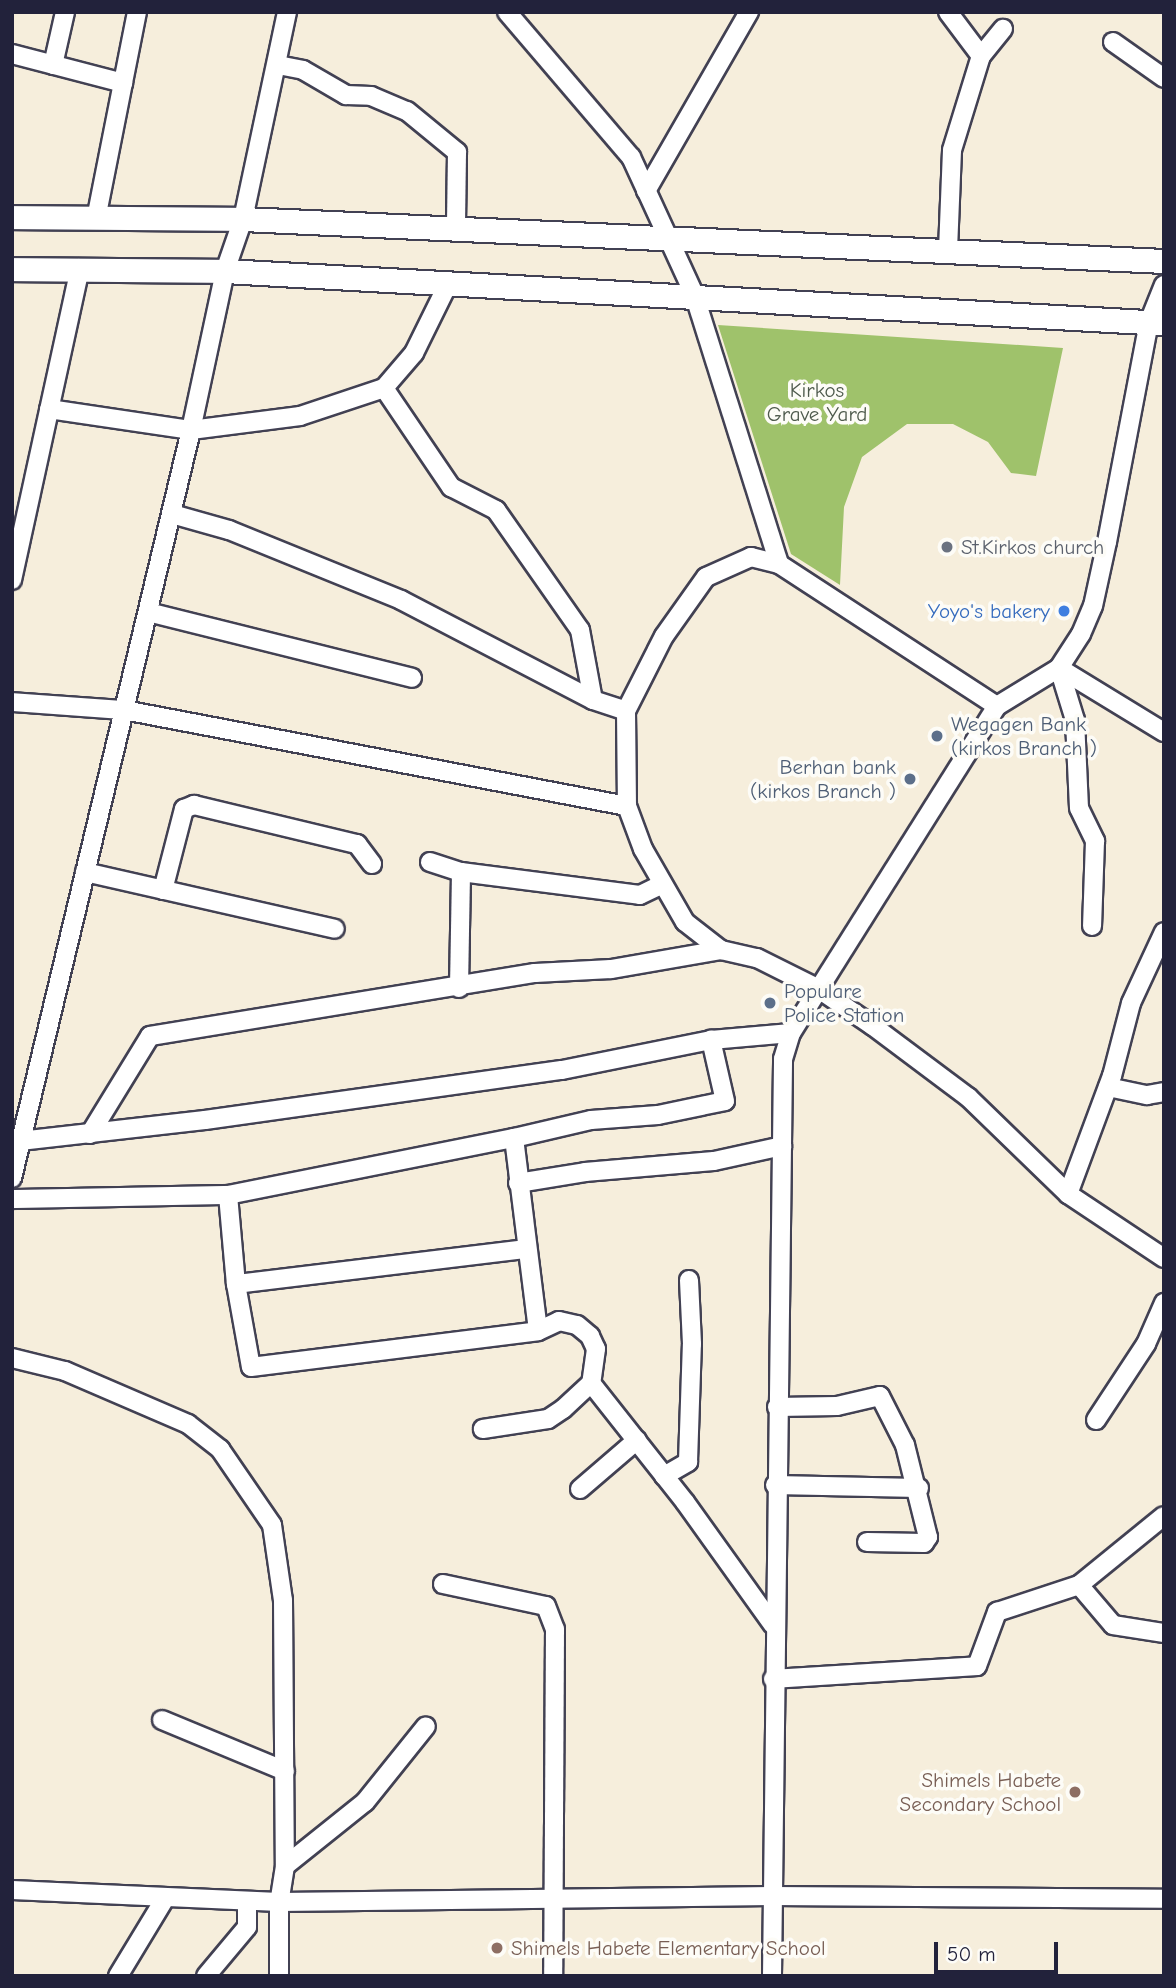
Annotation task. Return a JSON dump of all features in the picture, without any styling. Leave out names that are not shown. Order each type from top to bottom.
[{"type":"main road","points":[[12,217],[243,219],[1164,261]]},
{"type":"main road","points":[[12,269],[225,271],[694,294],[1156,323]]},
{"type":"street","points":[[53,65],[65,12]]},
{"type":"street","points":[[96,219],[137,12]]},
{"type":"street","points":[[12,1178],[172,514],[225,271],[243,219],[278,65],[287,12]]},
{"type":"street","points":[[507,12],[631,157],[694,294],[779,564]]},
{"type":"street","points":[[646,191],[749,12]]},
{"type":"street","points":[[948,12],[981,56]]},
{"type":"street","points":[[947,250],[952,150],[981,56],[1003,29]]},
{"type":"street","points":[[1113,42],[1164,78]]},
{"type":"street","points":[[12,54],[123,83]]},
{"type":"street","points":[[278,65],[303,70],[346,95],[371,96],[407,111],[457,152],[456,228]]},
{"type":"street","points":[[12,580],[80,268]]},
{"type":"street","points":[[49,409],[191,430],[300,416],[384,388],[414,353],[448,284]]},
{"type":"street","points":[[772,1976],[773,1625],[783,1059],[791,1033],[997,706],[1059,668],[1070,658],[1093,606],[1164,285]]},
{"type":"street","points":[[384,388],[451,487],[496,510],[580,630],[593,700]]},
{"type":"street","points":[[172,514],[229,530],[401,600],[593,700],[626,711]]},
{"type":"street","points":[[721,950],[685,922],[643,849],[627,806],[626,711],[664,636],[706,577],[751,557],[779,564],[997,706]]},
{"type":"street","points":[[148,612],[412,678]]},
{"type":"street","points":[[1059,668],[1164,732]]},
{"type":"street","points":[[1059,668],[1074,720],[1079,808],[1095,841],[1092,926]]},
{"type":"street","points":[[12,702],[124,710],[627,806]]},
{"type":"street","points":[[163,890],[184,808],[194,805],[357,845],[372,864]]},
{"type":"street","points":[[430,862],[461,872],[640,895],[663,884]]},
{"type":"street","points":[[85,872],[335,929]]},
{"type":"street","points":[[459,988],[461,872]]},
{"type":"street","points":[[1068,1194],[1108,1087],[1131,1003],[1164,932]]},
{"type":"street","points":[[90,1134],[149,1036],[459,988],[534,973],[611,969],[721,950],[757,958],[819,989],[942,1074],[1068,1194],[1164,1258]]},
{"type":"street","points":[[20,1141],[90,1134],[562,1070],[661,1054],[710,1040],[791,1033]]},
{"type":"street","points":[[12,1199],[228,1195],[591,1120],[659,1115],[725,1101],[710,1040]]},
{"type":"street","points":[[1108,1087],[1147,1095],[1164,1092]]},
{"type":"street","points":[[514,1138],[524,1249],[538,1331]]},
{"type":"street","points":[[518,1183],[584,1172],[714,1161],[782,1146]]},
{"type":"street","points":[[228,1195],[236,1284],[251,1367],[538,1331],[559,1321],[577,1325],[590,1336],[596,1349],[591,1383],[548,1419],[483,1429]]},
{"type":"street","points":[[236,1284],[524,1249]]},
{"type":"street","points":[[664,1476],[688,1462],[692,1345],[689,1280]]},
{"type":"street","points":[[1096,1420],[1146,1344],[1164,1303]]},
{"type":"street","points":[[12,1358],[65,1371],[188,1424],[220,1449],[272,1525],[280,1563],[285,1771],[285,1866],[279,1902],[279,1976]]},
{"type":"street","points":[[591,1383],[637,1440],[773,1625]]},
{"type":"street","points":[[777,1407],[837,1406],[880,1396],[905,1445],[919,1488],[926,1543],[867,1542]]},
{"type":"street","points":[[580,1489],[637,1440]]},
{"type":"street","points":[[775,1485],[919,1488]]},
{"type":"street","points":[[773,1679],[967,1670],[982,1659],[997,1612],[1079,1585],[1164,1516]]},
{"type":"street","points":[[443,1584],[540,1604],[550,1611],[558,1642],[553,1976]]},
{"type":"street","points":[[1079,1585],[1113,1625],[1164,1633]]},
{"type":"street","points":[[162,1720],[285,1771]]},
{"type":"street","points":[[285,1866],[365,1802],[426,1726]]},
{"type":"street","points":[[12,1890],[164,1900],[279,1902],[772,1896],[1164,1899]]},
{"type":"street","points":[[118,1976],[164,1900]]},
{"type":"street","points":[[206,1976],[247,1927],[247,1901]]},
{"type":"green space","name":"Kirkos Grave Yard","points":[[718,325],[1063,348],[1036,476],[1011,473],[988,442],[953,424],[907,424],[862,457],[844,507],[840,585],[791,554]]},
{"type":"place","name":"St.Kirkos church","points":[[947,547]]},
{"type":"place","name":"Yoyo's bakery","points":[[1064,611]]},
{"type":"place","name":"Wegagen Bank (kirkos Branch )","points":[[937,736]]},
{"type":"place","name":"Berhan bank (kirkos Branch )","points":[[910,779]]},
{"type":"place","name":"Populare Police Station","points":[[770,1003]]},
{"type":"place","name":"Shimels Habete Secondary School","points":[[1075,1792]]},
{"type":"place","name":"Shimels Habete Elementary School","points":[[497,1948]]}]
